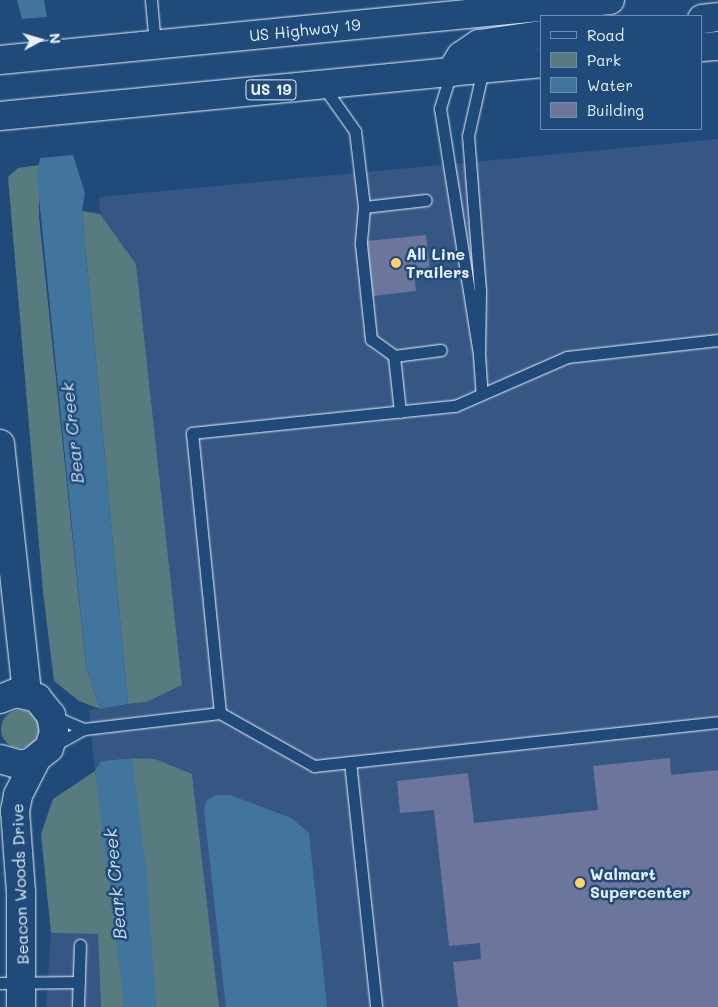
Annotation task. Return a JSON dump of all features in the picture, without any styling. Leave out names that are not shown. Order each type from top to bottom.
[{"type":"main road","name":"US Highway 19","points":[[0,60],[155,45],[490,6],[607,0]]},
{"type":"main road","points":[[703,19],[718,17]]},
{"type":"main road","points":[[451,72],[461,56],[479,44],[540,35]]},
{"type":"main road","points":[[703,47],[718,46]]},
{"type":"main road","name":"US 19","points":[[0,116],[540,63]]},
{"type":"main road","points":[[0,444],[6,569],[27,694]]},
{"type":"main road","points":[[0,700],[27,694],[37,698],[51,715]]},
{"type":"main road","name":"Beacon Woods Drive","points":[[15,990],[9,854],[18,795],[54,732],[51,715]]},
{"type":"main road","points":[[0,759],[21,765],[42,754]]},
{"type":"lane","points":[[151,0],[155,45]]},
{"type":"lane","points":[[479,355],[480,291],[468,136],[483,69]]},
{"type":"lane","points":[[451,72],[440,108],[479,355],[482,394]]},
{"type":"lane","points":[[322,84],[355,131],[364,207],[361,244],[371,339],[394,356],[441,350]]},
{"type":"lane","points":[[364,207],[426,200]]},
{"type":"lane","points":[[220,713],[192,433],[454,406],[567,357],[718,340]]},
{"type":"lane","points":[[394,356],[400,412]]},
{"type":"lane","points":[[42,754],[84,729],[220,713],[314,766],[718,722]]},
{"type":"lane","points":[[51,715],[84,729]]},
{"type":"lane","points":[[350,762],[376,1007]]},
{"type":"lane","points":[[78,1007],[80,945]]},
{"type":"lane","points":[[15,990],[79,982]]},
{"type":"shaded area","points":[[718,139],[718,1007],[219,1007],[192,774],[138,757],[101,761],[95,771],[89,710],[146,702],[136,264],[100,214],[99,197]]},
{"type":"shaded area","points":[[51,933],[98,934],[101,1007],[46,1007]]},
{"type":"green space","points":[[39,165],[39,217],[86,666],[100,709],[79,701],[54,681],[43,592],[8,177],[18,168]]},
{"type":"green space","points":[[82,211],[100,214],[136,264],[182,685],[146,702],[128,704]]},
{"type":"green space","points":[[20,710],[33,716],[39,729],[33,742],[20,748],[7,742],[1,729],[7,716]]},
{"type":"green space","points":[[132,758],[155,759],[192,774],[219,1007],[156,1007]]},
{"type":"green space","points":[[95,771],[119,942],[124,1007],[101,1007],[98,934],[51,933],[41,834],[53,799]]},
{"type":"water","points":[[17,0],[44,0],[47,17],[22,19]]},
{"type":"water","name":"Bear Creek","points":[[73,155],[85,193],[82,211],[128,704],[100,709],[86,666],[37,177],[40,158]]},
{"type":"water","name":"Beark Creek","points":[[132,758],[147,875],[156,1007],[124,1007],[95,771],[101,761]]},
{"type":"water","points":[[216,795],[230,795],[291,818],[309,833],[327,1007],[226,1007],[204,809],[207,800]]},
{"type":"building","points":[[426,235],[430,270],[414,271],[416,291],[373,296],[367,241]]},
{"type":"building","name":"Walmart Supercenter","points":[[670,758],[671,775],[718,770],[718,1007],[458,1007],[453,962],[481,959],[480,943],[449,946],[434,810],[400,813],[397,781],[468,773],[474,823],[598,810],[593,766]]},
{"type":"place","name":"All Line Trailers","points":[[396,263]]},
{"type":"place","name":"Walmart Supercenter","points":[[580,883]]}]
